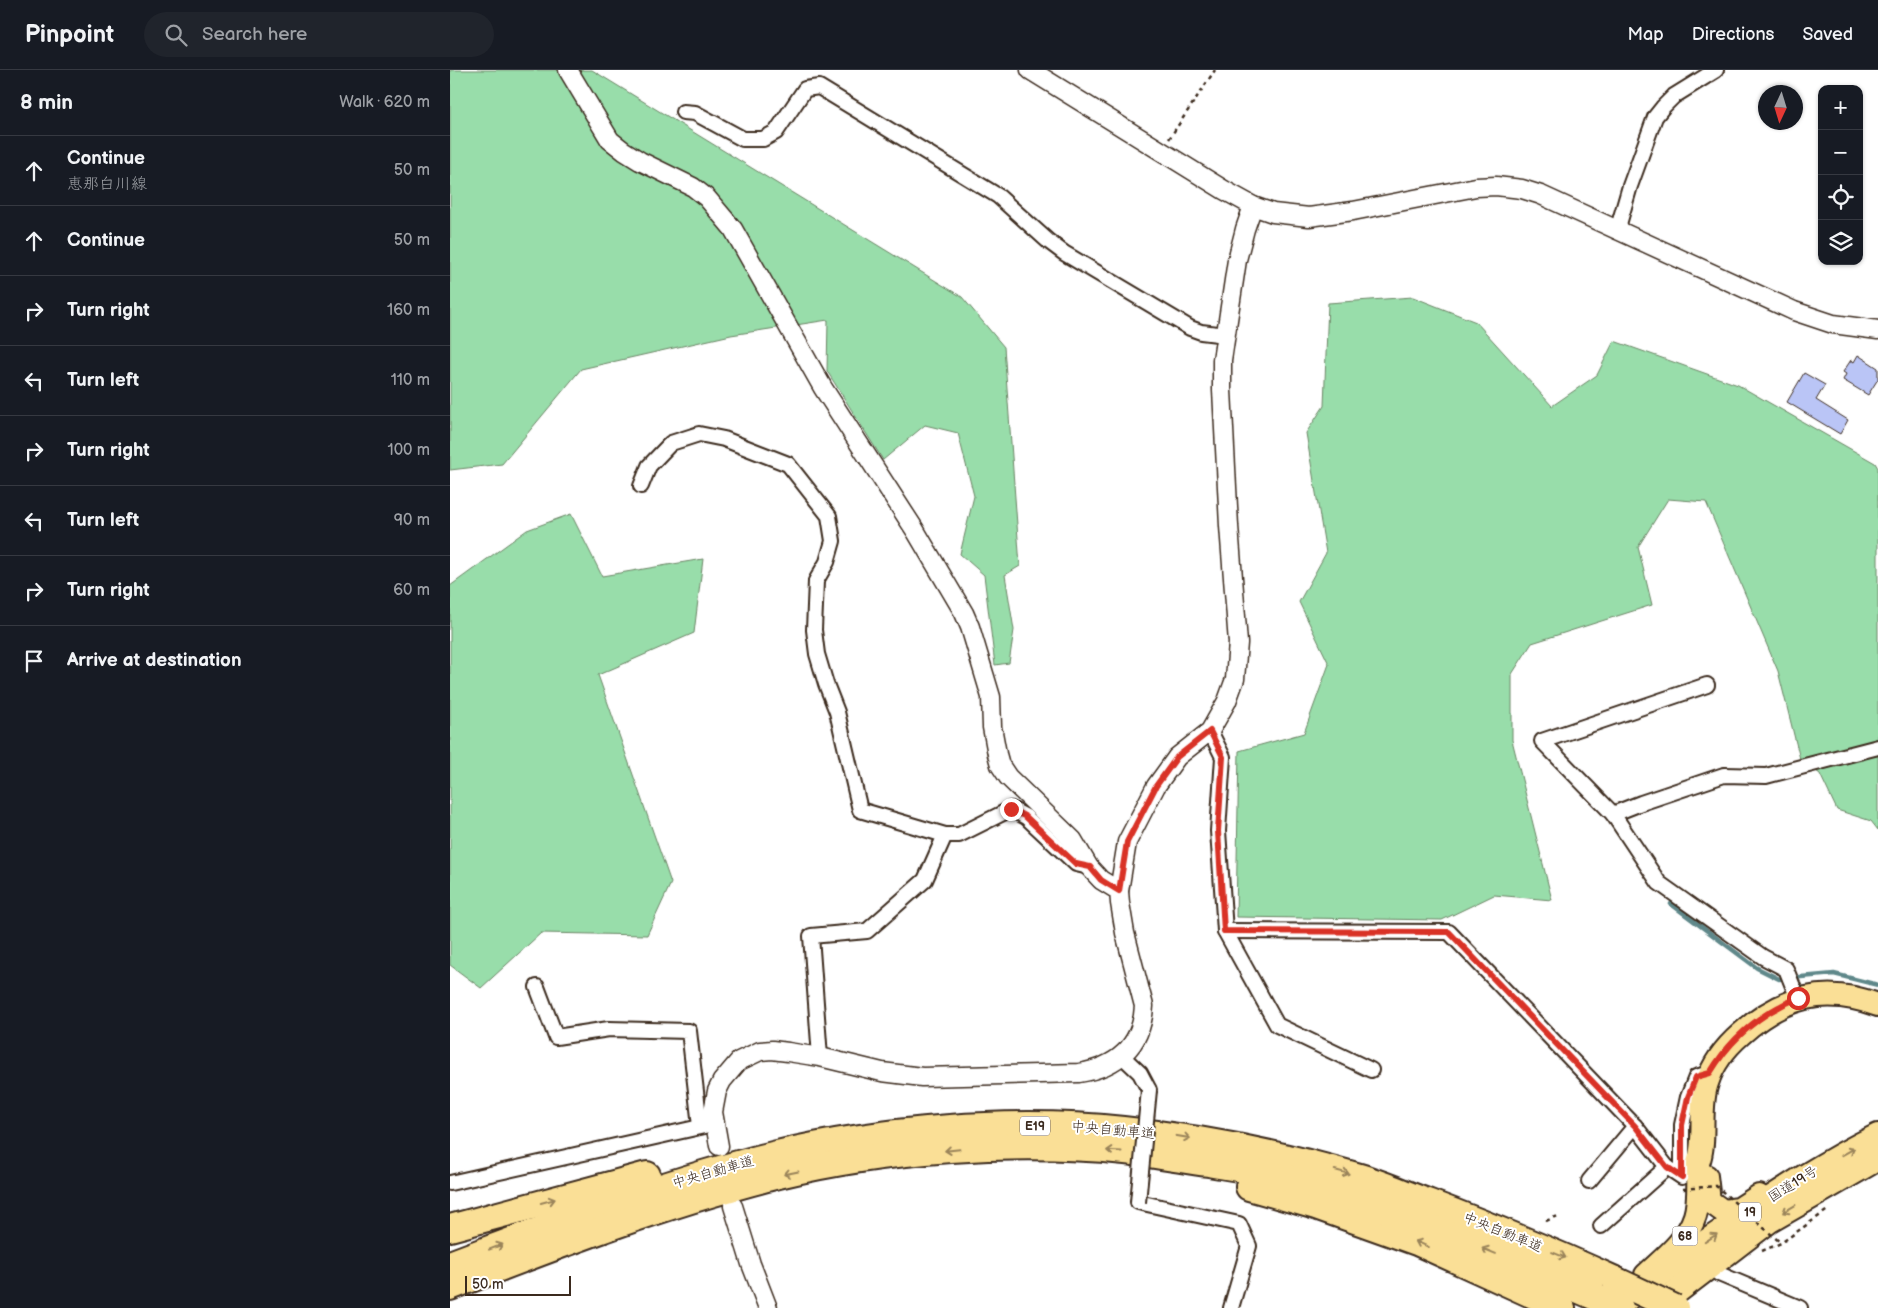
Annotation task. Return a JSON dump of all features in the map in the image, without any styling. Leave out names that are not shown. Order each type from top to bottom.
[{"type":"highway","points":[[450,1228],[782,1140],[940,1115],[991,1113],[1033,1126]]},
{"type":"highway","name":"中央自動車道","points":[[450,1264],[637,1195],[712,1171],[776,1154],[870,1137],[954,1128],[1033,1126],[1121,1129],[1176,1136],[1247,1149],[1359,1177],[1470,1218],[1615,1298]]},
{"type":"highway","name":"国道19号","points":[[1615,1298],[1809,1173],[1878,1136]]},
{"type":"highway","name":"中央自動車道","points":[[450,1287],[558,1245],[717,1192],[782,1175],[867,1158],[961,1149],[1057,1147],[1124,1151],[1174,1158],[1237,1168],[1301,1182],[1386,1209],[1615,1298],[1675,1308]]},
{"type":"highway","points":[[1174,1158],[1230,1181],[1316,1206],[1417,1242],[1562,1308]]},
{"type":"highway","name":"国道19号","points":[[1654,1308],[1770,1220],[1878,1158]]},
{"type":"main road","name":"68","points":[[1615,1298],[1634,1286],[1677,1246],[1689,1230],[1696,1215],[1698,1163],[1701,1156],[1704,1097],[1710,1073],[1733,1041],[1752,1024],[1795,993],[1842,996],[1878,1005]]},
{"type":"main road","name":"68","points":[[1701,1156],[1705,1162],[1708,1201],[1723,1210],[1739,1210],[1761,1195],[1778,1193]]},
{"type":"main road","points":[[1831,1184],[1878,1165]]},
{"type":"street","points":[[568,70],[610,140],[640,161],[693,187],[707,198],[732,229],[823,388],[915,530],[964,613],[991,698],[992,727],[1000,766],[1008,777],[1072,840],[1101,880],[1119,891]]},
{"type":"street","points":[[1030,70],[1253,206],[1273,213],[1309,217],[1353,211],[1476,187],[1496,186],[1522,189],[1541,195],[1794,312],[1833,324],[1878,330]]},
{"type":"street","points":[[1617,230],[1630,186],[1656,117],[1674,96],[1716,70]]},
{"type":"street","points":[[682,112],[695,113],[743,139],[763,139],[776,132],[805,89],[819,87],[998,196],[1064,253],[1190,328],[1201,332],[1226,334]]},
{"type":"street","points":[[708,1125],[714,1112],[717,1091],[722,1081],[739,1061],[754,1053],[772,1050],[820,1057],[882,1072],[922,1077],[1079,1073],[1104,1068],[1122,1056],[1137,1036],[1144,1006],[1125,933],[1119,891],[1127,842],[1156,786],[1177,757],[1210,731],[1227,701],[1235,678],[1238,643],[1229,526],[1222,360],[1237,260],[1244,229],[1253,206]]},
{"type":"street","points":[[641,486],[649,466],[671,444],[699,434],[724,439],[788,464],[829,516],[832,541],[827,562],[816,581],[814,630],[817,654],[837,712],[860,810],[945,835],[959,835],[1011,809],[1026,817],[1076,864],[1090,867]]},
{"type":"street","points":[[1707,685],[1542,742],[1613,814],[1659,883],[1763,957],[1786,969],[1795,993]]},
{"type":"street","points":[[1210,731],[1223,757],[1218,831],[1224,931],[1277,1025],[1371,1070]]},
{"type":"street","points":[[1613,814],[1724,775],[1766,776],[1878,747]]},
{"type":"street","points":[[820,1057],[811,936],[867,931],[925,880],[945,835]]},
{"type":"street","points":[[1224,931],[1449,932],[1635,1126],[1667,1167],[1682,1177],[1682,1125],[1688,1097],[1696,1077],[1710,1073]]},
{"type":"street","points":[[537,987],[556,1037],[609,1029],[689,1031],[708,1125],[719,1146]]},
{"type":"street","points":[[1122,1056],[1140,1072],[1149,1090],[1138,1202],[1238,1224],[1249,1246],[1231,1308]]},
{"type":"street","points":[[450,1183],[708,1125]]},
{"type":"street","points":[[1589,1181],[1635,1126]]},
{"type":"street","points":[[1601,1226],[1667,1167]]},
{"type":"street","points":[[733,1206],[751,1264],[768,1308]]},
{"type":"street","points":[[1709,1266],[1719,1274],[1800,1308]]},
{"type":"path","points":[[1162,151],[1215,70]]},
{"type":"path","points":[[1683,1188],[1716,1186],[1781,1242],[1829,1209]]},
{"type":"path","points":[[1546,1221],[1558,1216]]},
{"type":"green space","points":[[450,70],[592,70],[962,297],[1004,347],[1020,566],[1005,575],[1014,630],[1009,663],[995,665],[984,575],[960,554],[974,496],[958,433],[925,425],[883,460],[827,371],[828,320],[731,335],[581,369],[502,464],[450,470]]},
{"type":"green space","points":[[1413,297],[1476,322],[1552,406],[1597,375],[1614,341],[1738,385],[1875,463],[1878,468],[1878,830],[1871,821],[1837,810],[1820,774],[1800,759],[1778,671],[1706,502],[1668,499],[1638,547],[1652,605],[1532,643],[1512,674],[1512,740],[1552,900],[1494,895],[1442,920],[1236,917],[1239,751],[1304,733],[1329,664],[1299,602],[1326,553],[1306,433],[1324,406],[1328,303]]},
{"type":"green space","points":[[571,514],[602,576],[703,559],[694,633],[598,675],[671,883],[647,935],[541,933],[481,988],[450,965],[450,586],[527,530]]},
{"type":"building","points":[[1858,355],[1878,368],[1878,379],[1868,395],[1843,380],[1846,374],[1843,372],[1851,360],[1854,362]]},
{"type":"building","points":[[1804,373],[1825,385],[1816,400],[1848,420],[1840,434],[1787,402]]},
{"type":"waterway","points":[[1671,904],[1757,968],[1779,979],[1834,974],[1878,985]]},
{"type":"route","points":[[1011,809],[1026,817],[1076,864],[1090,867],[1101,880],[1119,891],[1127,842],[1156,786],[1177,757],[1210,731],[1223,757],[1218,831],[1224,931],[1449,932],[1635,1126],[1667,1167],[1682,1177],[1682,1125],[1688,1097],[1696,1077],[1710,1073],[1733,1041],[1752,1024],[1768,1012],[1798,998]]}]
